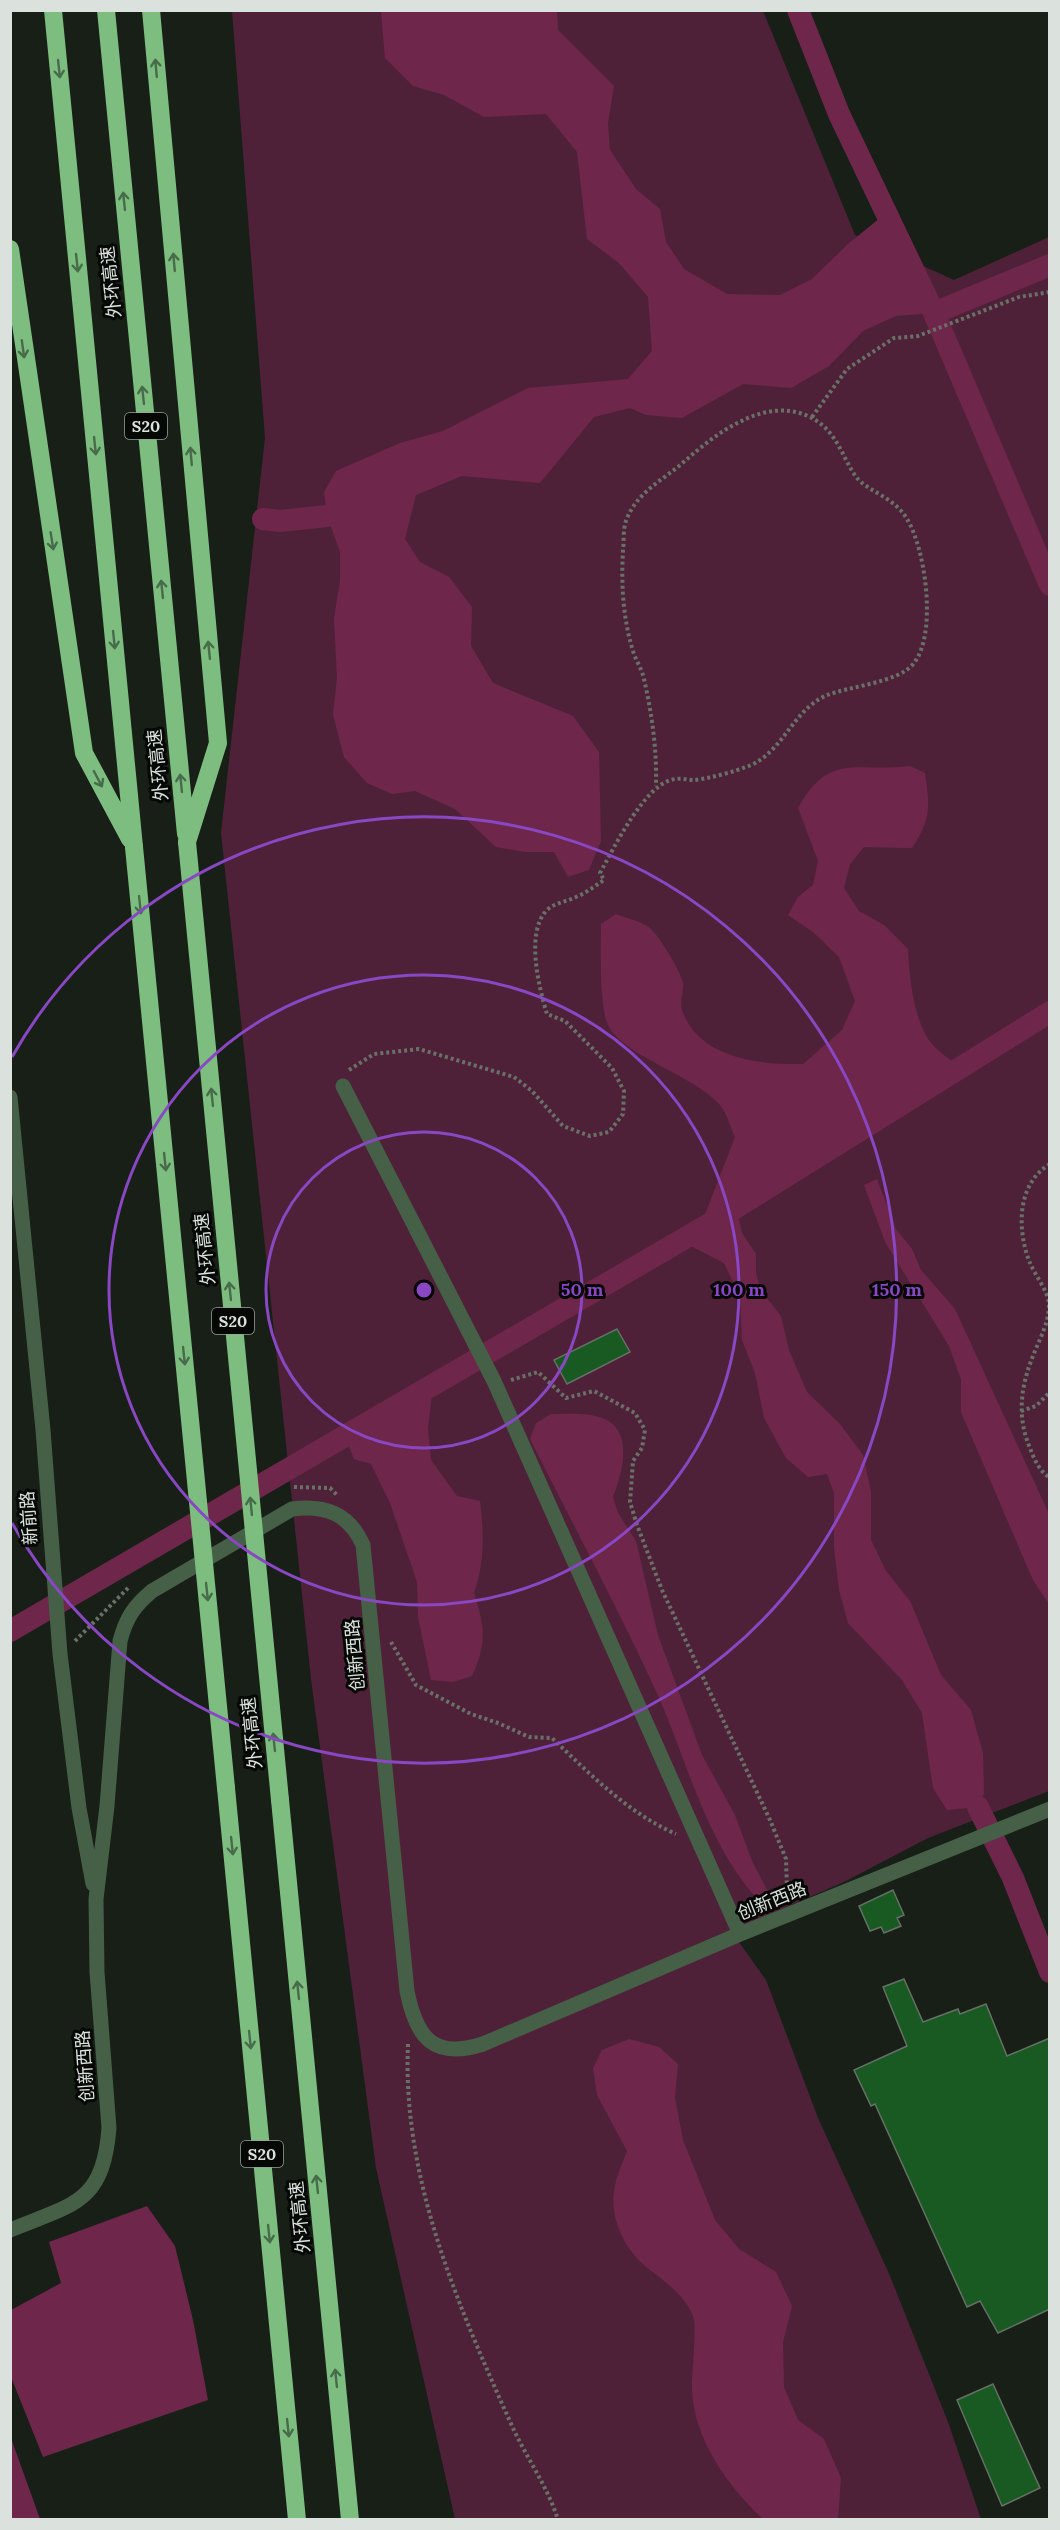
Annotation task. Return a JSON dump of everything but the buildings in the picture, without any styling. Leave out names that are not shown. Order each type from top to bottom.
[{"type":"highway","name":"外环高速","points":[[53,10],[297,2520]]},
{"type":"highway","name":"外环高速","points":[[106,10],[350,2520]]},
{"type":"highway","points":[[151,10],[218,743],[187,842]]},
{"type":"highway","points":[[10,249],[84,753],[134,847]]},
{"type":"street","points":[[343,1086],[496,1385],[740,1934]]},
{"type":"street","name":"新前路","points":[[10,1097],[43,1430],[60,1654],[80,1808],[96,1899]]},
{"type":"street","name":"创新西路","points":[[10,2230],[69,2206],[89,2192],[101,2175],[107,2154],[109,2128],[97,1971],[96,1899],[107,1806],[120,1641],[125,1620],[138,1603],[152,1591],[292,1509],[311,1506],[328,1509],[343,1516],[356,1530],[363,1545],[406,1991],[412,2017],[423,2036],[436,2046],[450,2050],[465,2049],[740,1934],[1050,1809]]},
{"type":"path","points":[[812,417],[847,369],[894,338],[918,336],[1018,297],[1050,292]]},
{"type":"path","points":[[343,1086],[346,1072],[374,1054],[419,1049],[514,1077],[532,1091],[562,1126],[590,1136],[609,1132],[623,1114],[624,1091],[612,1068],[565,1021],[547,1014],[537,982],[540,920],[547,910],[604,880],[600,873],[616,844],[656,786],[675,778],[695,780],[754,764],[774,750],[796,718],[823,697],[895,676],[914,664],[929,627],[927,591],[908,519],[886,495],[860,482],[843,458],[833,437],[812,417],[782,408],[754,415],[719,432],[643,493],[625,522],[622,570],[624,613],[633,650],[644,678],[657,752],[656,786]]},
{"type":"path","points":[[1050,1164],[1034,1179],[1020,1216],[1030,1262],[1049,1302],[1046,1327],[1026,1377],[1021,1411],[1025,1436],[1034,1457],[1044,1475],[1050,1478]]},
{"type":"path","points":[[496,1385],[538,1372],[566,1398],[594,1391],[614,1400],[635,1413],[645,1430],[642,1448],[633,1461],[630,1502],[637,1525],[662,1590],[770,1820],[786,1859],[787,1888],[797,1912]]},
{"type":"path","points":[[1021,1411],[1036,1406],[1050,1392]]},
{"type":"path","points":[[294,1487],[330,1488],[339,1496]]},
{"type":"path","points":[[60,1654],[104,1615],[124,1590],[138,1582]]},
{"type":"path","points":[[390,1633],[391,1643],[416,1685],[471,1714],[529,1737],[552,1738],[601,1784],[649,1822],[676,1834],[697,1837]]},
{"type":"path","points":[[408,2039],[406,2082],[412,2126],[422,2179],[442,2260],[458,2304],[495,2389],[558,2520]]},
{"type":"shaded area","points":[[232,11],[763,11],[855,235],[954,280],[1049,237],[1049,1791],[928,1838],[844,1882],[773,1913],[739,1942],[766,1980],[818,2118],[890,2276],[948,2422],[981,2519],[455,2519],[376,2168],[311,1679],[221,833],[265,438]]},
{"type":"shaded area","points":[[381,11],[557,11],[558,30],[614,86],[608,123],[610,150],[636,189],[660,209],[666,242],[684,269],[727,294],[780,295],[812,279],[848,244],[886,213],[934,313],[896,316],[863,331],[829,366],[791,388],[743,384],[682,418],[646,415],[630,408],[594,417],[540,483],[462,476],[416,495],[405,539],[420,562],[449,577],[472,607],[471,646],[493,683],[573,716],[599,752],[601,841],[589,870],[568,877],[554,852],[525,852],[496,847],[455,809],[415,791],[392,794],[367,783],[344,757],[333,715],[337,678],[334,618],[340,581],[340,552],[327,516],[324,492],[336,471],[400,443],[443,431],[528,388],[628,379],[652,351],[648,297],[619,263],[587,239],[577,152],[546,114],[484,117],[444,95],[413,86],[385,58]]},
{"type":"shaded area","points":[[910,766],[925,773],[928,804],[923,829],[912,848],[864,847],[850,864],[844,888],[859,911],[884,925],[908,949],[911,986],[921,1024],[932,1044],[961,1068],[736,1208],[742,1233],[756,1254],[756,1274],[762,1292],[781,1316],[789,1350],[807,1392],[840,1424],[863,1455],[871,1492],[871,1540],[886,1571],[910,1601],[941,1675],[971,1710],[983,1753],[984,1794],[978,1807],[947,1810],[933,1788],[922,1713],[902,1680],[848,1623],[839,1590],[834,1547],[834,1493],[827,1474],[808,1477],[786,1458],[764,1418],[755,1373],[742,1340],[740,1296],[724,1263],[681,1241],[699,1230],[735,1137],[728,1120],[722,1107],[707,1093],[643,1056],[616,1036],[605,1016],[601,976],[601,924],[616,914],[642,923],[650,928],[659,939],[678,970],[683,983],[682,1010],[690,1026],[702,1039],[716,1049],[733,1056],[768,1063],[803,1064],[842,1030],[855,1001],[839,957],[813,932],[788,915],[798,897],[813,885],[818,861],[798,808],[821,778],[833,772],[846,768]]},
{"type":"shaded area","points":[[877,1179],[896,1229],[912,1249],[921,1270],[955,1309],[1049,1514],[1049,1604],[1033,1580],[961,1412],[961,1379],[949,1346],[885,1242],[864,1185]]},
{"type":"shaded area","points":[[433,1385],[428,1429],[431,1460],[457,1496],[480,1501],[482,1525],[482,1559],[474,1593],[482,1626],[482,1644],[472,1676],[453,1682],[431,1680],[418,1617],[417,1582],[390,1503],[371,1464],[354,1459],[345,1437]]},
{"type":"shaded area","points":[[551,1414],[596,1416],[612,1424],[619,1432],[623,1453],[622,1465],[613,1497],[618,1513],[636,1541],[658,1635],[702,1755],[735,1815],[752,1861],[774,1903],[763,1905],[727,1858],[701,1803],[656,1691],[530,1439],[536,1423]]},
{"type":"shaded area","points":[[629,2039],[659,2047],[678,2064],[675,2098],[683,2140],[715,2220],[739,2249],[776,2272],[792,2306],[783,2342],[784,2387],[798,2420],[824,2439],[841,2478],[838,2519],[763,2519],[725,2476],[705,2441],[693,2404],[695,2329],[693,2316],[680,2296],[633,2253],[626,2244],[616,2222],[613,2198],[627,2151],[597,2095],[593,2068],[602,2050]]},
{"type":"shaded area","points":[[147,2206],[175,2246],[193,2320],[208,2400],[43,2457],[11,2377],[11,2310],[61,2283],[49,2242]]},
{"type":"shaded area","points":[[11,2438],[40,2519],[11,2519]]},
{"type":"waterway","points":[[798,10],[839,114],[934,313],[1050,585]]},
{"type":"waterway","points":[[934,313],[1050,265]]},
{"type":"waterway","points":[[263,519],[280,521],[327,516]]},
{"type":"waterway","points":[[10,1631],[711,1223],[1050,1012]]},
{"type":"waterway","points":[[978,1807],[1013,1878],[1050,1972]]}]
